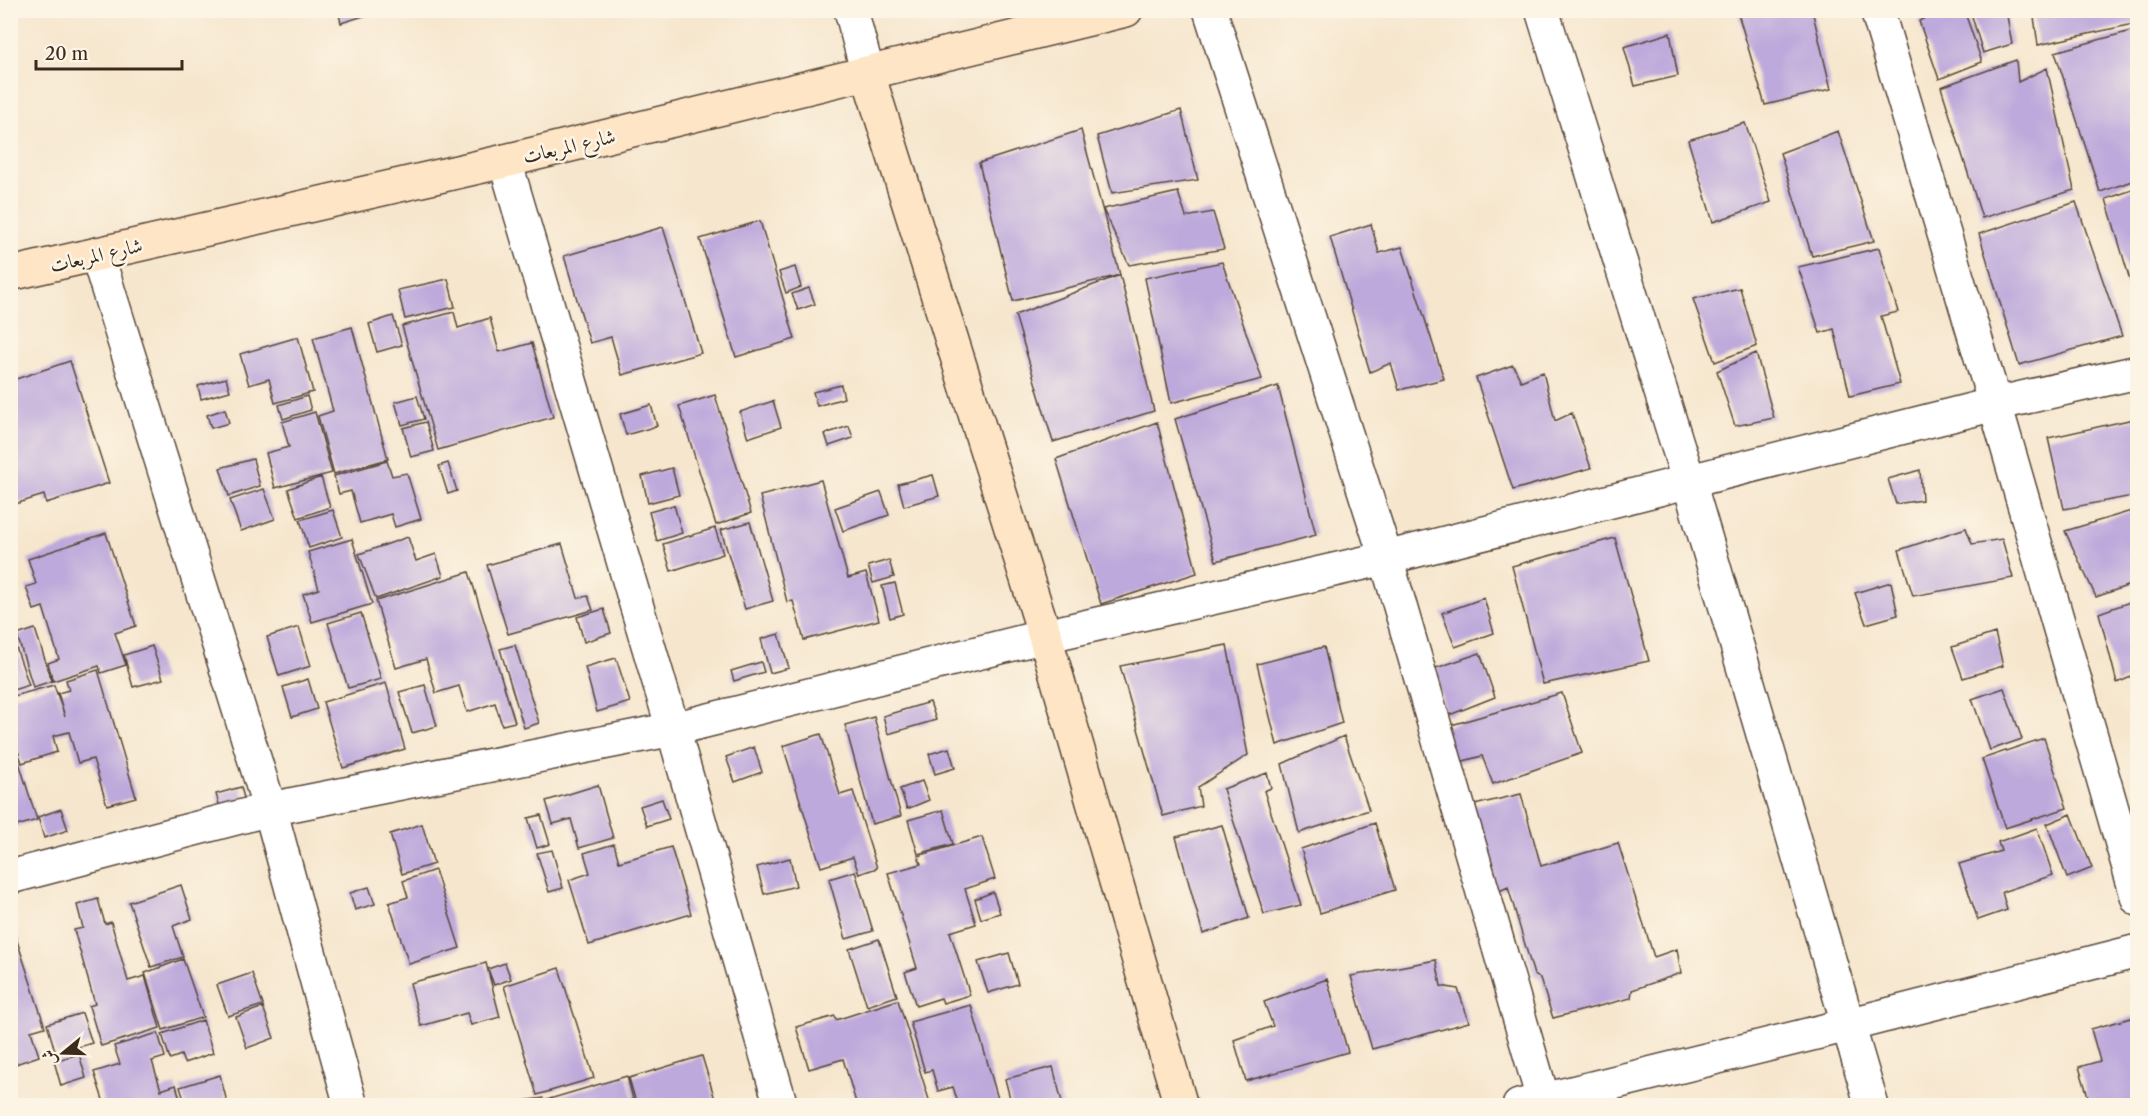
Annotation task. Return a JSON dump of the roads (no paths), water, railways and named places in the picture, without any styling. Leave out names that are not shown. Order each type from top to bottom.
[{"type":"street","points":[[851,10],[868,74],[1045,636],[1181,1106]]},
{"type":"street","name":"شارع المربعات","points":[[10,274],[505,161],[1126,10]]},
{"type":"street","points":[[1210,10],[1386,558],[1536,1104],[2138,951]]},
{"type":"street","points":[[1542,10],[1689,482],[1872,1106]]},
{"type":"street","points":[[1877,10],[1995,404],[2138,899]]},
{"type":"street","points":[[505,161],[674,729],[781,1106]]},
{"type":"street","points":[[97,254],[270,809],[351,1106]]},
{"type":"street","points":[[10,877],[270,809],[674,729],[1045,636],[1386,558],[1995,404],[2138,372]]}]
